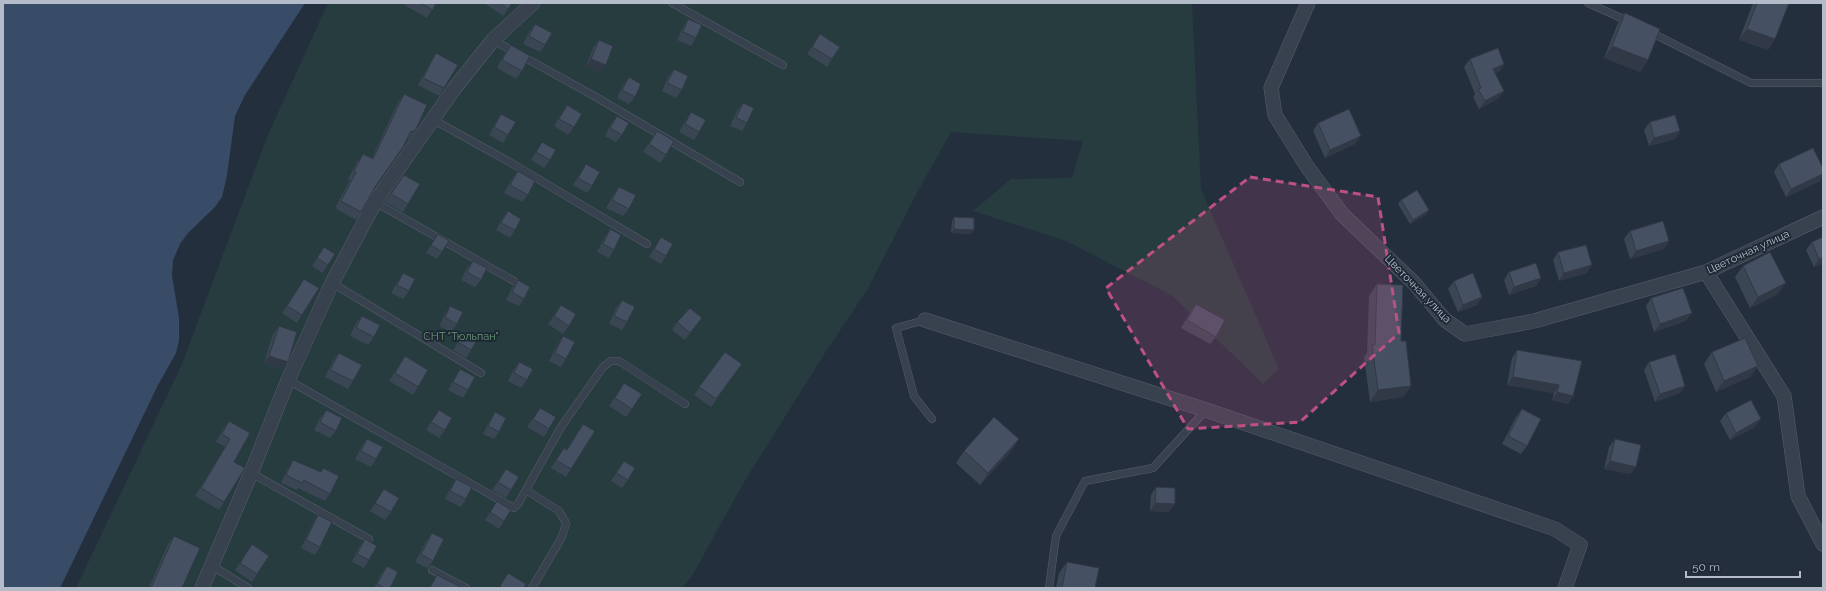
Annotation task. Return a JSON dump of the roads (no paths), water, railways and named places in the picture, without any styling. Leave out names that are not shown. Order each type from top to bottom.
[{"type":"street","points":[[202,588],[251,473],[288,380],[332,283],[375,202],[432,119],[493,40],[533,3]]},
{"type":"street","name":"Цветочная улица","points":[[1308,3],[1271,88],[1275,115],[1308,168],[1342,214],[1414,283],[1445,320],[1465,334],[1534,320],[1706,272],[1823,216]]},
{"type":"street","points":[[1706,272],[1784,396],[1798,496],[1823,544]]},
{"type":"street","points":[[925,320],[1206,410],[1555,529],[1580,545],[1565,588]]},
{"type":"lane","points":[[672,3],[782,65]]},
{"type":"lane","points":[[1588,3],[1751,83],[1823,84]]},
{"type":"lane","points":[[493,40],[596,97],[740,182]]},
{"type":"lane","points":[[432,119],[506,160],[648,244]]},
{"type":"lane","points":[[375,202],[514,280]]},
{"type":"lane","points":[[332,283],[481,373]]},
{"type":"lane","points":[[925,320],[896,328],[914,396],[932,419]]},
{"type":"lane","points":[[288,380],[514,508],[518,504],[562,428],[603,367],[611,361],[619,361],[685,404]]},
{"type":"lane","points":[[1049,588],[1056,536],[1085,481],[1153,468],[1206,410]]},
{"type":"lane","points":[[251,473],[369,539]]},
{"type":"lane","points":[[526,490],[559,511],[566,523],[562,537],[532,588]]},
{"type":"lane","points":[[211,564],[248,588]]},
{"type":"lane","points":[[432,570],[466,588]]},
{"type":"water","points":[[3,3],[305,3],[245,95],[235,116],[227,175],[222,197],[215,207],[188,233],[180,244],[173,260],[172,276],[179,318],[179,340],[176,353],[158,385],[60,588],[3,588]]},
{"type":"park label","name":"СНТ \"Тюльпан\"","points":[[461,336]]}]
